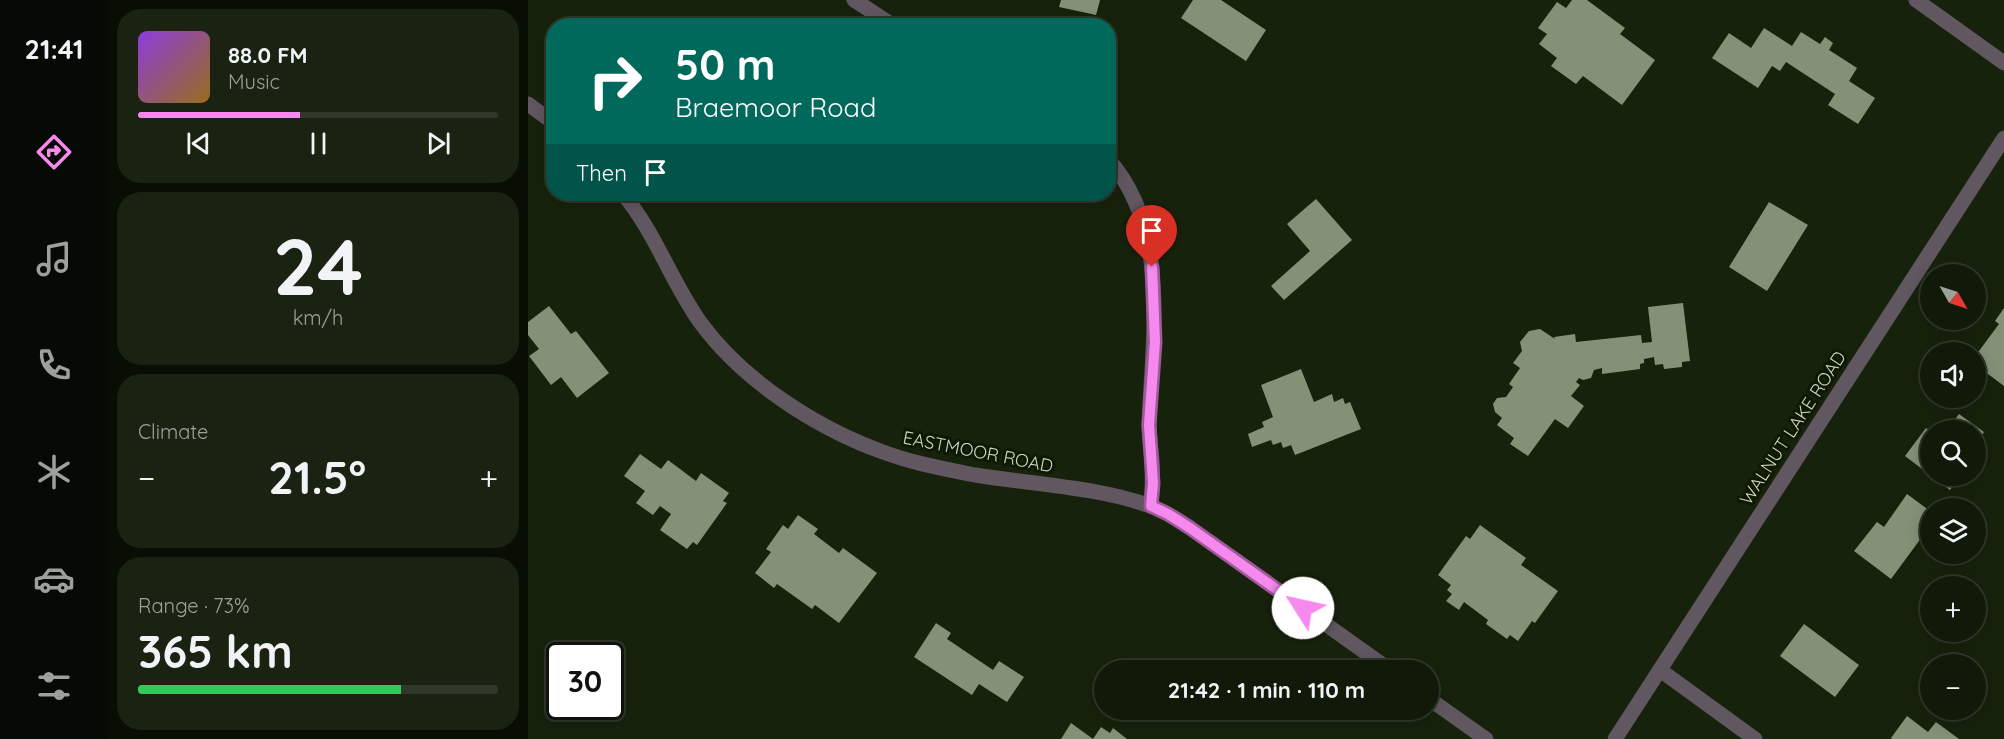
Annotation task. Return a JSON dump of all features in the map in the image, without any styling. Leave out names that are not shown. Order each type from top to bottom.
[{"type":"street","points":[[854,0],[882,18]]},
{"type":"street","points":[[1916,0],[2004,63]]},
{"type":"street","points":[[528,104],[546,117]]},
{"type":"street","name":"WALNUT LAKE ROAD","points":[[1615,739],[2004,138]]},
{"type":"street","points":[[1116,170],[1132,192],[1144,230],[1152,267],[1155,342],[1149,425],[1153,483],[1151,506]]},
{"type":"street","name":"EASTMOOR ROAD","points":[[628,201],[644,224],[678,289],[702,324],[729,356],[759,382],[810,417],[852,440],[884,453],[924,464],[973,474],[1104,494],[1151,506],[1190,528],[1376,660]]},
{"type":"street","points":[[1660,670],[1755,739]]},
{"type":"street","points":[[1439,706],[1486,739]]},
{"type":"building","points":[[1061,0],[1100,0],[1096,15],[1059,7]]},
{"type":"building","points":[[1193,0],[1221,0],[1266,30],[1246,61],[1181,18]]},
{"type":"building","points":[[1572,0],[1587,0],[1625,28],[1620,34],[1655,60],[1622,105],[1583,76],[1576,84],[1551,66],[1557,58],[1539,44],[1547,34],[1538,28],[1557,2],[1566,8]]},
{"type":"building","points":[[1764,28],[1792,46],[1801,32],[1820,44],[1825,37],[1833,43],[1829,50],[1857,68],[1849,81],[1875,98],[1858,124],[1828,105],[1835,94],[1786,62],[1780,71],[1772,66],[1758,88],[1712,58],[1729,33],[1751,48]]},
{"type":"building","points":[[1316,199],[1352,240],[1284,300],[1271,286],[1310,251],[1287,224]]},
{"type":"building","points":[[1769,202],[1808,225],[1767,291],[1729,267]]},
{"type":"building","points":[[1683,303],[1690,361],[1682,362],[1682,367],[1664,369],[1663,364],[1655,365],[1654,357],[1644,359],[1644,363],[1640,364],[1640,369],[1602,374],[1602,368],[1594,370],[1591,378],[1583,380],[1579,378],[1576,382],[1580,385],[1571,396],[1584,406],[1568,428],[1555,419],[1528,456],[1510,444],[1514,438],[1497,425],[1502,418],[1495,412],[1493,404],[1497,398],[1506,397],[1513,387],[1509,384],[1520,368],[1513,363],[1522,351],[1520,342],[1529,331],[1540,329],[1555,339],[1554,337],[1575,334],[1576,342],[1641,335],[1642,343],[1652,342],[1648,307]]},
{"type":"building","points":[[549,306],[571,334],[576,331],[609,373],[577,398],[561,377],[551,385],[529,356],[539,349],[528,335],[528,322]]},
{"type":"building","points":[[2004,308],[2004,386],[1986,372],[1986,342],[1999,324],[1995,321]]},
{"type":"building","points":[[1301,369],[1314,402],[1332,394],[1334,402],[1343,398],[1345,404],[1350,402],[1361,429],[1295,455],[1291,445],[1283,448],[1281,442],[1273,445],[1271,440],[1252,447],[1248,434],[1264,427],[1262,422],[1273,417],[1261,385]]},
{"type":"building","points":[[1959,414],[1967,420],[1954,420]]},
{"type":"building","points":[[1920,436],[1920,467],[1905,456]]},
{"type":"building","points":[[640,454],[661,469],[668,460],[696,481],[701,473],[729,493],[723,501],[727,503],[697,545],[693,542],[687,549],[660,530],[671,514],[660,506],[653,515],[636,503],[645,491],[624,476]]},
{"type":"building","points":[[1907,494],[1920,504],[1920,540],[1891,579],[1854,551],[1877,522],[1884,527]]},
{"type":"building","points":[[798,515],[818,529],[814,534],[839,553],[843,548],[877,573],[839,623],[815,605],[812,609],[777,584],[774,588],[755,573],[771,552],[766,549],[783,525],[788,529]]},
{"type":"building","points":[[1480,525],[1526,558],[1521,565],[1558,591],[1535,623],[1532,621],[1518,641],[1510,635],[1507,639],[1486,624],[1488,620],[1464,602],[1459,610],[1446,601],[1452,594],[1447,590],[1451,585],[1438,575],[1466,536],[1470,539]]},
{"type":"building","points":[[936,623],[951,633],[947,639],[993,670],[999,661],[1024,677],[1007,702],[979,684],[972,695],[914,657]]},
{"type":"building","points":[[1804,624],[1859,665],[1835,697],[1780,656]]},
{"type":"building","points":[[1907,716],[1928,732],[1936,722],[1959,739],[1892,739]]},
{"type":"building","points":[[1071,723],[1093,739],[1061,739]]},
{"type":"building","points":[[1101,727],[1110,733],[1113,728],[1127,739],[1093,739]]},
{"type":"route","points":[[1152,267],[1155,342],[1149,425],[1153,483],[1151,506],[1190,528],[1303,608]]}]
